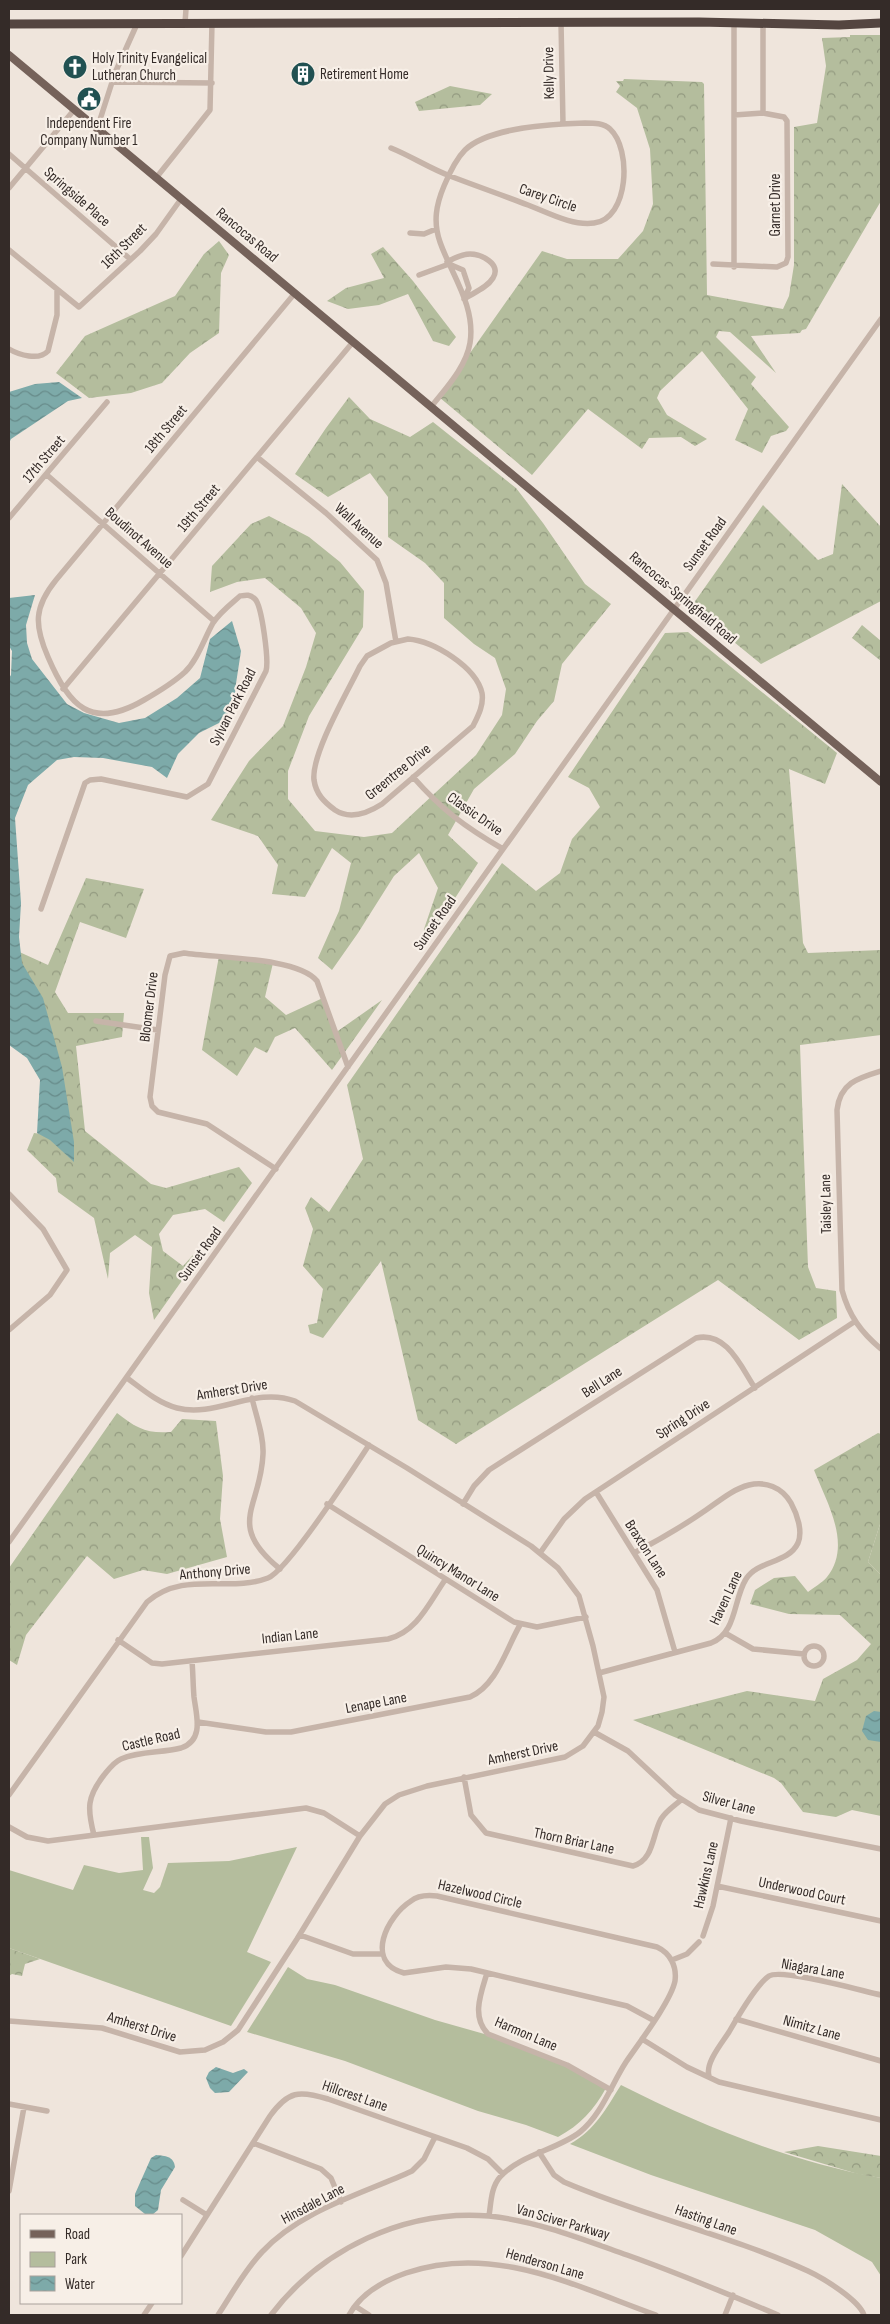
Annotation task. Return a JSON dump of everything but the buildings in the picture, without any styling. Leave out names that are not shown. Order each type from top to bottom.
[{"type":"highway","points":[[9,24],[561,22],[839,25],[881,23]]},
{"type":"main road","name":"Rancocas Road","points":[[9,55],[467,437]]},
{"type":"main road","name":"Rancocas-Springfield Road","points":[[467,437],[881,782]]},
{"type":"street","points":[[185,23],[186,9]]},
{"type":"street","name":"Kelly Drive","points":[[561,22],[563,124]]},
{"type":"street","points":[[156,178],[208,114],[211,106],[212,23]]},
{"type":"street","points":[[734,23],[734,267]]},
{"type":"street","points":[[763,23],[763,113]]},
{"type":"street","points":[[97,128],[113,82],[137,24]]},
{"type":"street","points":[[113,82],[212,83]]},
{"type":"street","points":[[9,188],[74,110]]},
{"type":"street","name":"Garnet Drive","points":[[713,264],[734,267],[777,267],[786,263],[788,257],[787,121],[784,117],[763,113],[734,115]]},
{"type":"street","name":"Carey Circle","points":[[391,148],[448,176],[582,223],[600,222],[610,216],[618,206],[621,195],[623,162],[620,144],[614,133],[603,125],[589,122],[524,128],[494,134],[475,142],[460,155],[448,176],[437,206],[436,229]]},
{"type":"street","name":"Springside Place","points":[[9,154],[130,259]]},
{"type":"street","name":"16th Street","points":[[56,289],[79,308],[156,234],[181,199]]},
{"type":"street","points":[[410,233],[424,234],[436,229],[464,299],[470,325],[469,350],[462,366],[431,407]]},
{"type":"street","points":[[9,250],[56,289],[57,315],[50,344],[45,355],[31,356],[9,349]]},
{"type":"street","points":[[419,275],[472,254],[484,257],[494,267],[495,275],[491,281],[464,299]]},
{"type":"street","points":[[448,263],[463,270],[469,288],[464,299]]},
{"type":"street","name":"18th Street","points":[[56,580],[295,294]]},
{"type":"street","name":"Sunset Road","points":[[9,1542],[881,319]]},
{"type":"street","name":"19th Street","points":[[63,689],[353,342]]},
{"type":"street","name":"17th Street","points":[[9,518],[107,402]]},
{"type":"street","name":"Wall Avenue","points":[[257,457],[326,513],[377,560],[386,583],[396,642]]},
{"type":"street","name":"Boudinot Avenue","points":[[47,475],[214,621]]},
{"type":"street","name":"Sylvan Park Road","points":[[41,909],[85,783],[90,780],[101,779],[187,797],[208,784],[264,677],[267,666],[260,611],[253,597],[240,596],[214,621],[196,657],[186,671],[150,697],[122,712],[109,714],[92,712],[72,700],[63,689],[46,653],[38,628],[42,599],[56,580]]},
{"type":"street","name":"Greentree Drive","points":[[408,639],[416,640],[438,648],[477,679],[482,693],[481,707],[473,726],[382,804],[371,811],[359,815],[340,813],[323,801],[314,780],[317,757],[360,666],[367,656],[396,642],[408,639]]},
{"type":"street","name":"Classic Drive","points":[[413,777],[445,811],[470,830],[503,849]]},
{"type":"street","name":"Bloomer Drive","points":[[276,1169],[207,1124],[162,1113],[154,1109],[150,1097],[165,975],[170,956],[184,952],[270,962],[304,970],[317,981],[348,1067]]},
{"type":"street","points":[[96,1021],[158,1030]]},
{"type":"street","name":"Taisley Lane","points":[[881,1071],[848,1084],[842,1092],[837,1110],[840,1276],[846,1305],[854,1322],[881,1349]]},
{"type":"street","points":[[9,1194],[43,1229],[67,1268],[50,1294],[10,1327]]},
{"type":"street","name":"Spring Drive","points":[[540,1553],[564,1519],[580,1503],[854,1322]]},
{"type":"street","name":"Bell Lane","points":[[463,1504],[474,1486],[489,1470],[696,1338],[709,1337],[724,1344],[755,1388]]},
{"type":"street","name":"Amherst Drive","points":[[9,2022],[91,2026],[118,2032],[174,2050],[205,2050],[223,2042],[238,2030],[375,1814],[396,1796],[414,1789],[565,1757],[583,1746],[594,1732],[599,1723],[603,1707],[600,1673],[579,1596],[570,1581],[540,1553],[369,1444],[295,1401],[273,1396],[252,1398],[200,1409],[180,1409],[155,1398],[127,1378]]},
{"type":"street","points":[[252,1398],[263,1445],[263,1456],[249,1517],[249,1527],[256,1544],[280,1569]]},
{"type":"street","name":"Anthony Drive","points":[[9,1795],[144,1605],[161,1592],[192,1584],[262,1580],[272,1576],[280,1569],[369,1444]]},
{"type":"street","name":"Haven Lane","points":[[600,1673],[711,1643],[725,1633],[747,1578],[758,1568],[788,1555],[799,1541],[800,1532],[792,1505],[784,1494],[768,1485],[758,1484],[744,1486],[634,1553]]},
{"type":"street","name":"Braxton Lane","points":[[596,1492],[658,1593],[675,1652]]},
{"type":"street","name":"Quincy Manor Lane","points":[[327,1504],[445,1580],[520,1625],[541,1627],[586,1618]]},
{"type":"street","name":"Indian Lane","points":[[118,1640],[157,1664],[393,1637],[412,1627],[445,1580]]},
{"type":"street","name":"Lenape Lane","points":[[198,1722],[266,1732],[292,1732],[470,1697],[481,1691],[489,1682],[520,1625]]},
{"type":"street","points":[[725,1633],[753,1649],[804,1654]]},
{"type":"street","name":"Castle Road","points":[[94,1835],[89,1811],[90,1798],[109,1769],[123,1758],[186,1746],[194,1738],[198,1722],[192,1661]]},
{"type":"street","name":"Silver Lane","points":[[594,1732],[628,1751],[681,1800],[699,1810],[881,1849]]},
{"type":"street","name":"Thorn Briar Lane","points":[[464,1777],[471,1815],[486,1833],[633,1866],[641,1863],[647,1856],[658,1824],[665,1813],[681,1800]]},
{"type":"street","points":[[9,1827],[27,1837],[44,1841],[94,1835],[95,1837],[240,1815],[306,1808],[324,1813],[360,1836]]},
{"type":"street","name":"Hawkins Lane","points":[[703,1936],[717,1886],[731,1818]]},
{"type":"street","name":"Underwood Court","points":[[717,1886],[881,1921]]},
{"type":"street","name":"Hazelwood Circle","points":[[382,1954],[384,1937],[401,1910],[416,1898],[429,1896],[657,1946],[672,1960]]},
{"type":"street","points":[[300,1935],[353,1954],[382,1954],[391,1968],[404,1973],[455,1967],[487,1973],[627,2006],[654,2020]]},
{"type":"street","points":[[489,2216],[494,2187],[503,2174],[539,2152],[582,2130],[594,2116],[611,2090],[622,2068],[654,2020],[674,1982],[675,1969],[672,1960],[687,1954],[699,1942]]},
{"type":"street","name":"Harmon Lane","points":[[487,1973],[480,1998],[479,2016],[480,2023],[488,2034],[567,2065],[611,2090]]},
{"type":"street","name":"Niagara Lane","points":[[709,2076],[710,2064],[736,2019],[764,1980],[775,1974],[788,1974],[881,1995]]},
{"type":"street","name":"Nimitz Lane","points":[[736,2019],[881,2061]]},
{"type":"street","points":[[642,2039],[687,2067],[719,2082],[881,2120]]},
{"type":"street","name":"Hillcrest Lane","points":[[182,2254],[278,2105],[288,2096],[301,2093],[328,2099],[435,2137],[482,2155],[503,2174]]},
{"type":"street","points":[[9,2104],[47,2111]]},
{"type":"street","points":[[9,2191],[24,2106]]},
{"type":"street","name":"Hinsdale Lane","points":[[218,2315],[248,2269],[274,2241],[306,2218],[412,2171],[424,2159],[435,2137]]},
{"type":"street","points":[[253,2143],[321,2169],[331,2178],[341,2202]]},
{"type":"street","name":"Hasting Lane","points":[[539,2152],[554,2174],[564,2182],[808,2271],[846,2296],[860,2308],[864,2315]]},
{"type":"street","points":[[183,2200],[207,2215]]},
{"type":"street","name":"Van Sciver Parkway","points":[[271,2315],[297,2286],[315,2270],[365,2239],[431,2217],[489,2216],[556,2230],[733,2295],[778,2315]]},
{"type":"street","name":"Henderson Lane","points":[[349,2315],[355,2306],[373,2289],[395,2276],[429,2266],[480,2262],[530,2270],[656,2315]]},
{"type":"street","points":[[725,2315],[733,2295]]},
{"type":"street","points":[[144,2315],[151,2304]]},
{"type":"street","points":[[355,2306],[369,2315]]},
{"type":"green space","points":[[850,35],[881,35],[881,201],[806,329],[800,333],[751,336],[776,373],[730,332],[719,331],[716,337],[756,377],[751,384],[789,427],[786,431],[771,436],[762,453],[735,440],[748,409],[702,351],[660,391],[657,398],[667,415],[707,439],[695,446],[681,437],[649,438],[642,449],[588,409],[532,475],[439,397],[542,251],[567,259],[618,259],[643,231],[653,204],[650,149],[637,108],[616,92],[620,86],[616,81],[623,81],[624,79],[702,82],[704,84],[707,295],[783,309],[789,296],[794,265],[794,127],[817,123],[826,66],[822,38],[850,37]]},
{"type":"green space","points":[[450,86],[492,94],[480,105],[419,111],[415,102]]},
{"type":"green space","points":[[219,241],[229,255],[221,273],[219,333],[190,353],[162,383],[131,393],[89,398],[56,373],[85,336],[175,296],[204,254]]},
{"type":"green space","points":[[383,247],[413,281],[456,337],[449,346],[433,341],[408,294],[379,305],[348,309],[327,301],[346,288],[384,278],[371,254]]},
{"type":"green space","points":[[349,397],[370,419],[410,437],[433,422],[516,488],[585,584],[611,604],[562,664],[554,701],[537,721],[515,754],[474,789],[448,835],[478,863],[423,947],[424,929],[438,888],[419,853],[394,876],[332,970],[318,958],[339,911],[351,863],[332,848],[305,897],[272,894],[278,865],[258,836],[211,820],[249,761],[283,726],[306,667],[316,633],[301,608],[265,578],[237,582],[210,592],[212,566],[251,524],[269,516],[309,537],[340,562],[364,591],[363,627],[309,716],[288,771],[288,799],[315,831],[364,837],[392,833],[476,755],[502,715],[506,689],[495,658],[474,644],[444,618],[444,583],[425,563],[388,537],[388,497],[370,473],[328,497],[295,474]]},
{"type":"green space","points":[[842,484],[881,527],[881,601],[761,664],[691,607],[763,505],[818,560],[833,554]]},
{"type":"green space","points":[[862,625],[881,641],[881,661],[852,638]]},
{"type":"green space","points":[[688,632],[837,753],[825,784],[789,769],[803,943],[808,953],[881,950],[881,1035],[800,1045],[808,1267],[816,1288],[836,1291],[837,1318],[799,1340],[718,1280],[456,1444],[418,1420],[381,1261],[323,1338],[310,1333],[308,1325],[317,1323],[323,1289],[303,1266],[313,1229],[305,1208],[311,1197],[329,1212],[363,1159],[347,1085],[502,863],[536,891],[560,873],[572,839],[600,807],[589,788],[568,777],[665,633]]},
{"type":"green space","points":[[86,878],[144,889],[126,938],[80,922],[55,992],[68,1013],[124,1013],[122,1037],[76,1046],[85,1131],[151,1184],[166,1188],[239,1167],[252,1183],[224,1222],[205,1209],[173,1215],[159,1234],[163,1251],[183,1266],[193,1255],[198,1258],[154,1320],[149,1293],[152,1247],[135,1235],[110,1253],[108,1279],[94,1218],[58,1192],[56,1178],[27,1150],[34,1133],[66,1137],[15,950],[48,965]]},
{"type":"green space","points":[[219,956],[273,963],[265,997],[286,1015],[325,997],[335,1033],[382,1000],[332,1070],[295,1028],[275,1037],[267,1053],[255,1047],[237,1076],[202,1050]]},
{"type":"green space","points":[[117,1413],[142,1429],[155,1432],[171,1432],[182,1419],[216,1421],[223,1476],[220,1519],[227,1557],[167,1574],[143,1570],[114,1579],[87,1556],[26,1635],[17,1665],[9,1660],[9,1568]]},
{"type":"green space","points":[[878,1433],[881,1434],[881,1521],[868,1562],[881,1575],[881,1816],[852,1810],[836,1817],[803,1812],[781,1783],[774,1778],[633,1720],[747,1691],[815,1701],[823,1679],[857,1660],[871,1644],[840,1615],[789,1614],[750,1604],[755,1590],[774,1578],[795,1576],[808,1592],[827,1577],[838,1551],[837,1537],[835,1523],[814,1470]]},
{"type":"green space","points":[[881,1521],[881,1575],[868,1562]]},
{"type":"green space","points":[[141,1837],[149,1837],[153,1868],[143,1890],[154,1893],[160,1887],[168,1863],[229,1861],[297,1847],[247,1952],[271,1962],[231,2026],[9,1948],[9,1870],[73,1890],[84,1865],[119,1873],[143,1870]]},
{"type":"green space","points":[[9,1948],[40,1959],[25,1964],[22,1976],[12,1974],[9,1976]]},
{"type":"green space","points":[[288,1967],[307,1979],[335,1985],[435,2020],[495,2037],[560,2063],[606,2088],[586,2116],[558,2137],[526,2125],[478,2111],[345,2061],[247,2032]]},
{"type":"green space","points":[[621,2085],[683,2115],[748,2141],[814,2162],[881,2178],[881,2276],[872,2262],[815,2230],[651,2175],[570,2144],[587,2132],[605,2111]]},
{"type":"green space","points":[[818,2146],[881,2156],[881,2178],[858,2174],[784,2152]]},
{"type":"water","points":[[59,382],[82,398],[68,401],[11,439],[9,443],[9,392],[35,384]]},
{"type":"water","points":[[35,595],[26,625],[27,643],[32,659],[67,704],[84,713],[119,723],[145,718],[177,698],[200,678],[210,639],[232,621],[241,651],[235,690],[238,701],[223,721],[199,733],[178,754],[167,778],[152,767],[103,758],[74,757],[57,760],[28,785],[15,818],[21,903],[19,937],[22,963],[43,998],[62,1067],[74,1142],[74,1162],[50,1140],[37,1133],[40,1080],[27,1058],[9,1045],[9,678],[11,675],[12,651],[9,646],[9,598]]},
{"type":"water","points":[[874,1711],[881,1712],[881,1742],[868,1740],[862,1731],[866,1716]]},
{"type":"water","points":[[216,2067],[233,2073],[244,2069],[248,2072],[229,2092],[215,2093],[210,2088],[206,2078],[209,2072]]},
{"type":"water","points":[[156,2155],[166,2156],[173,2161],[175,2167],[161,2190],[158,2210],[153,2214],[145,2214],[135,2206],[135,2194],[151,2158]]},
{"type":"place","name":"Holy Trinity Evangelical Lutheran Church","points":[[75,67]]},
{"type":"place","name":"Retirement Home","points":[[303,74]]},
{"type":"place","name":"Independent Fire Company Number 1","points":[[89,99]]}]
